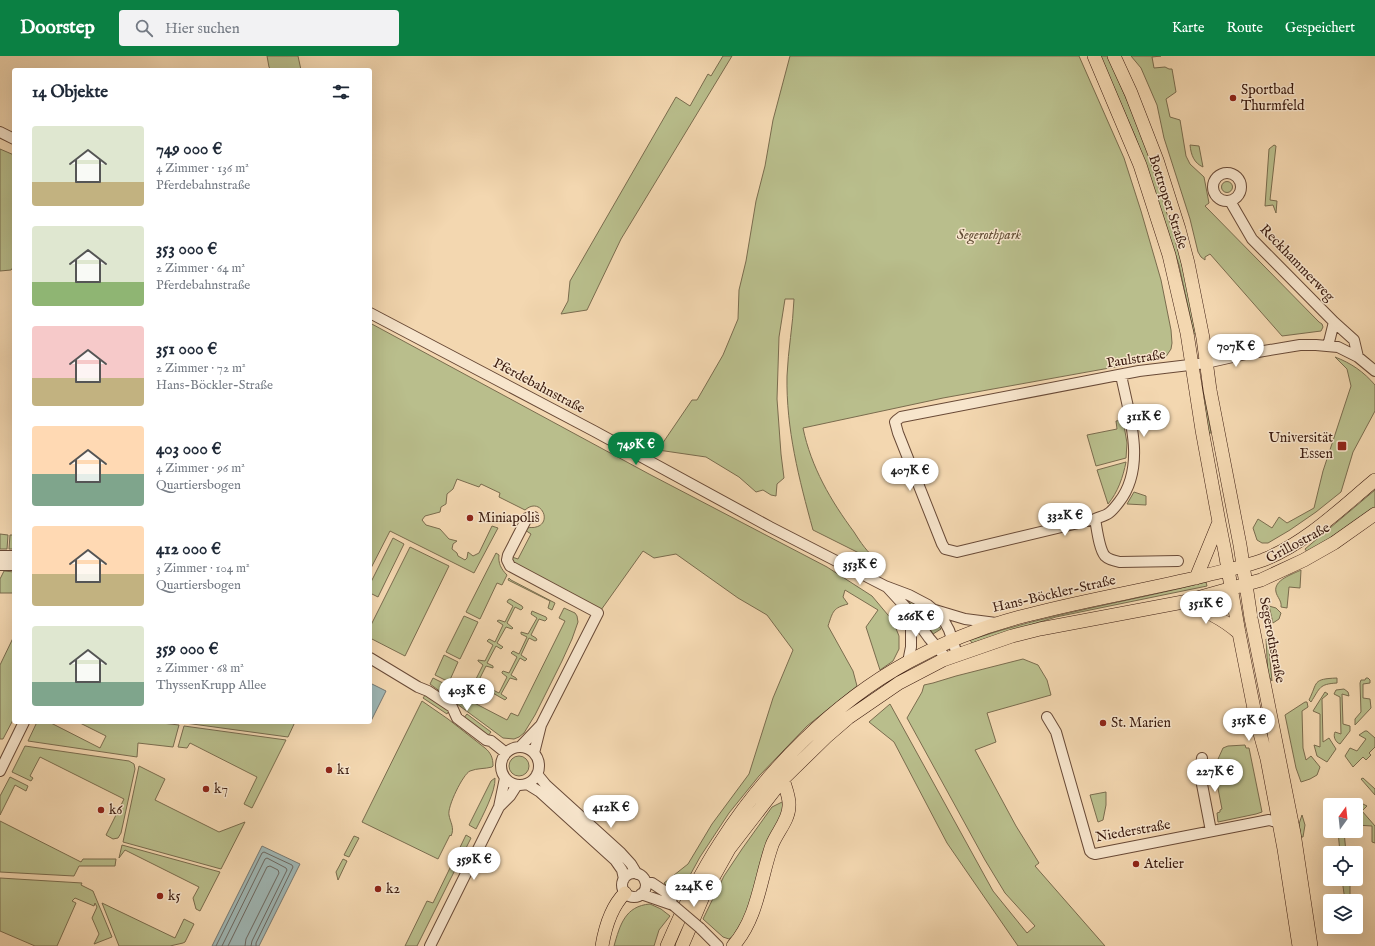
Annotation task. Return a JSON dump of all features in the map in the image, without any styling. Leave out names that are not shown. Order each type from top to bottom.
[{"type":"main road","name":"Bottroper Straße","points":[[1094,56],[1140,166],[1160,225],[1169,255],[1184,319],[1192,365]]},
{"type":"main road","name":"Bottroper Straße","points":[[1114,56],[1131,93],[1157,160],[1179,229],[1198,310],[1206,363]]},
{"type":"main road","name":"Segerothstraße","points":[[1206,363],[1252,623],[1294,833],[1311,946]]},
{"type":"main road","points":[[1192,365],[1239,633],[1256,719],[1267,759],[1284,849],[1299,946]]},
{"type":"main road","name":"Grillostraße","points":[[1243,566],[1264,559],[1290,546],[1319,526],[1375,480]]},
{"type":"main road","name":"Grillostraße","points":[[1231,588],[1261,580],[1304,560],[1334,543],[1375,514]]},
{"type":"main road","points":[[1196,578],[1208,553],[1219,522]]},
{"type":"main road","name":"Hans-Böckler-Straße","points":[[667,946],[694,887],[720,843],[741,812],[775,770],[811,734],[838,709],[872,684],[908,662],[953,640],[996,624],[1033,614],[1166,586],[1243,566]]},
{"type":"main road","points":[[682,946],[705,892],[729,849],[783,779],[826,737],[848,718],[899,683],[933,664],[1012,636],[1040,629],[1183,602],[1231,588]]},
{"type":"main road","points":[[1183,602],[1220,618],[1239,633]]},
{"type":"main road","points":[[733,946],[740,938],[749,920],[756,903],[776,834],[788,816],[790,805],[783,779]]},
{"type":"main road","points":[[602,946],[610,917],[617,903],[626,893]]},
{"type":"street","points":[[0,132],[12,138]]},
{"type":"street","name":"Reckhammerweg","points":[[1230,201],[1252,239],[1334,322],[1354,340],[1358,357]]},
{"type":"street","name":"Pferdebahnstraße","points":[[372,314],[594,431],[770,527],[885,586],[919,600],[935,610],[942,617],[953,640],[952,657],[937,648],[911,613],[885,586]]},
{"type":"street","name":"Reckhammerweg","points":[[1328,346],[1334,322]]},
{"type":"street","name":"Paulstraße","points":[[1095,519],[957,552],[945,549],[898,433],[895,422],[897,420],[929,411],[1139,371],[1206,363],[1246,354],[1300,345],[1338,347],[1358,357],[1375,371]]},
{"type":"street","points":[[1121,375],[1133,435],[1134,463],[1129,485],[1122,498],[1109,513],[1095,519],[1102,549],[1105,556],[1113,561],[1178,560]]},
{"type":"street","points":[[534,517],[527,518],[508,555],[507,560],[510,566],[598,612],[541,725],[534,753]]},
{"type":"street","points":[[0,556],[12,556]]},
{"type":"street","points":[[0,565],[12,565]]},
{"type":"street","points":[[935,610],[966,619],[996,624]]},
{"type":"street","points":[[908,662],[911,647],[911,613]]},
{"type":"street","points":[[372,659],[418,687],[428,690],[452,707],[457,718],[506,753]]},
{"type":"street","name":"Niederstraße","points":[[1047,717],[1056,732],[1090,851],[1092,853],[1095,854],[1269,820],[1278,822]]},
{"type":"street","points":[[0,771],[23,724]]},
{"type":"street","points":[[520,747],[541,725]]},
{"type":"street","points":[[499,807],[522,784],[534,779],[537,774],[539,768],[538,762],[534,753],[529,750],[520,747],[514,748],[506,753],[500,766],[505,778],[512,784],[522,784],[540,792],[615,860],[622,870],[624,879],[622,886],[626,893],[634,896],[641,894],[673,905]]},
{"type":"street","points":[[1202,758],[1200,774],[1211,831]]},
{"type":"street","points":[[537,774],[546,785],[621,853],[632,864],[637,874]]},
{"type":"street","points":[[430,946],[499,807],[505,778]]},
{"type":"street","points":[[1278,822],[1286,826],[1294,833]]},
{"type":"street","points":[[624,879],[630,874],[641,875],[645,881],[645,888],[641,894]]},
{"type":"street","points":[[645,881],[652,883],[666,893],[673,905],[718,946]]},
{"type":"green space","points":[[267,56],[298,56],[301,68],[270,68]]},
{"type":"green space","points":[[723,56],[732,56],[621,239],[587,310],[561,314],[568,301],[570,281],[676,97],[690,106],[708,74],[711,76]]},
{"type":"green space","name":"Segerothpark","points":[[790,56],[1079,56],[1124,158],[1161,280],[1171,330],[1171,349],[1165,358],[943,398],[803,428],[811,456],[830,496],[862,544],[877,560],[877,562],[813,530],[794,454],[787,396],[788,357],[794,299],[785,299],[779,337],[777,399],[784,478],[777,484],[776,496],[763,490],[756,492],[739,477],[706,457],[658,450],[692,400],[697,400],[723,355],[738,319],[739,290],[746,261],[756,201],[765,166],[773,120]]},
{"type":"green space","points":[[1100,56],[1108,56],[1152,162],[1174,235],[1198,333],[1194,334],[1179,265],[1149,174],[1135,136]]},
{"type":"green space","points":[[1131,56],[1161,56],[1152,57],[1154,68],[1165,67],[1172,69],[1176,92],[1166,99],[1170,117],[1180,120],[1186,156],[1190,164],[1204,177],[1209,203],[1205,206],[1322,324],[1323,327],[1321,331],[1282,336],[1210,254],[1205,257],[1205,260],[1201,257],[1198,252],[1190,219],[1164,138],[1157,105],[1141,68]]},
{"type":"green space","points":[[1190,145],[1199,146],[1203,167],[1197,163],[1194,158]]},
{"type":"green space","points":[[1274,145],[1276,146],[1270,200],[1277,201],[1276,213],[1273,205],[1265,206],[1269,149]]},
{"type":"green space","points":[[0,149],[12,154],[12,269],[0,271]]},
{"type":"green space","points":[[1225,182],[1229,182],[1231,183],[1231,191],[1225,192],[1222,189],[1222,185]]},
{"type":"green space","points":[[372,324],[649,474],[827,567],[872,596],[893,621],[899,636],[899,649],[893,661],[880,670],[866,627],[878,610],[845,590],[843,597],[848,604],[839,607],[834,611],[828,626],[853,671],[857,686],[807,726],[759,776],[729,813],[700,857],[678,897],[664,883],[688,864],[712,824],[749,774],[773,698],[793,650],[767,615],[738,598],[676,554],[654,558],[643,551],[601,610],[512,564],[512,557],[518,559],[531,534],[525,530],[527,528],[541,525],[544,521],[543,512],[536,506],[525,510],[499,497],[500,493],[481,484],[479,487],[457,479],[453,489],[447,494],[446,504],[441,507],[440,512],[425,516],[422,520],[426,525],[440,529],[449,539],[457,541],[453,544],[452,549],[458,556],[465,560],[468,552],[473,556],[479,553],[492,526],[498,528],[474,573],[390,531],[372,566]]},
{"type":"green space","points":[[1335,357],[1357,368],[1375,385],[1375,411],[1353,452],[1341,492],[1290,530],[1268,543],[1262,543],[1257,540],[1253,528],[1258,519],[1272,528],[1279,517],[1287,523],[1314,508],[1323,471],[1351,386],[1347,369]]},
{"type":"green space","points":[[1203,388],[1211,433],[1209,433],[1204,415],[1200,389]]},
{"type":"green space","points":[[1123,420],[1127,443],[1126,458],[1096,466],[1087,435],[1117,429],[1116,421]]},
{"type":"green space","points":[[1126,462],[1120,484],[1108,504],[1097,470]]},
{"type":"green space","points":[[1375,490],[1375,507],[1346,528],[1307,552],[1305,549]]},
{"type":"green space","points":[[1134,492],[1146,496],[1146,505],[1127,504]]},
{"type":"green space","points":[[0,534],[8,535],[7,549],[0,549]]},
{"type":"green space","points":[[10,535],[12,535],[12,549],[9,549]]},
{"type":"green space","points":[[393,538],[404,544],[378,597],[372,594],[372,580]]},
{"type":"green space","points":[[410,547],[449,566],[405,656],[372,639],[372,623]]},
{"type":"green space","points":[[496,553],[499,555],[499,561],[507,575],[502,585],[497,583],[480,619],[466,612]]},
{"type":"green space","points":[[1301,570],[1300,588],[1289,587],[1287,608],[1281,607],[1281,603],[1276,592],[1278,584],[1284,578]]},
{"type":"green space","points":[[4,571],[12,572],[12,593],[0,593],[0,579]]},
{"type":"green space","points":[[509,578],[555,603],[552,610],[548,608],[550,601],[508,580]]},
{"type":"green space","points":[[1206,582],[1207,586],[1056,617],[972,643],[970,640],[1058,615]]},
{"type":"green space","points":[[908,598],[924,609],[941,629],[933,634],[921,615],[907,600]]},
{"type":"green space","points":[[510,599],[523,608],[521,610],[515,607],[507,623],[513,628],[506,627],[497,643],[503,647],[501,649],[496,646],[487,663],[493,666],[493,668],[486,666],[478,682],[484,686],[482,688],[468,680],[475,681],[483,665],[478,660],[485,661],[493,645],[487,641],[489,639],[495,642],[503,625],[497,621],[499,620],[505,622],[513,606],[507,602]]},
{"type":"green space","points":[[1269,606],[1276,608],[1281,613],[1279,619],[1273,623]]},
{"type":"green space","points":[[564,608],[575,613],[578,622],[562,661],[535,715],[524,733],[519,737],[514,739],[503,738],[430,684],[433,678],[459,691],[457,694],[507,720],[511,713],[518,716],[565,621],[559,618]]},
{"type":"green space","points":[[532,611],[546,617],[547,619],[545,621],[539,619],[531,635],[537,640],[535,641],[529,638],[521,655],[527,659],[525,661],[520,658],[511,675],[517,680],[510,678],[501,694],[507,698],[505,700],[491,692],[493,690],[499,693],[507,677],[502,672],[509,673],[517,657],[511,653],[513,651],[519,654],[527,637],[521,634],[521,632],[528,634],[537,618],[531,614]]},
{"type":"green space","points":[[464,616],[478,622],[460,659],[446,652]]},
{"type":"green space","points":[[1266,639],[1268,640],[1272,681],[1268,675]]},
{"type":"green space","points":[[12,640],[12,722],[3,739],[0,739],[0,665]]},
{"type":"green space","points":[[444,655],[458,662],[449,682],[435,675]]},
{"type":"green space","points":[[1023,659],[1038,665],[1047,680],[1051,695],[987,713],[996,742],[975,750],[1016,826],[1039,863],[1035,866],[1105,946],[1018,946],[947,843],[894,742],[869,722],[890,704],[993,891],[1027,933],[1035,926],[1005,893],[985,860],[907,718],[922,692],[924,685]]},
{"type":"green space","points":[[1337,678],[1337,683],[1323,686],[1318,690],[1311,702],[1309,700],[1317,683],[1323,679]]},
{"type":"green space","points":[[1366,678],[1370,680],[1370,683],[1363,684],[1363,698],[1370,699],[1371,708],[1355,725],[1355,719],[1361,712],[1360,683],[1361,680],[1365,680]]},
{"type":"green space","points":[[1344,689],[1348,692],[1349,696],[1342,694],[1343,724],[1350,726],[1350,731],[1340,744],[1335,739],[1334,735],[1335,732],[1341,734],[1340,697],[1334,694],[1336,690]]},
{"type":"green space","points":[[1325,692],[1328,694],[1322,699],[1323,742],[1329,738],[1336,749],[1327,762],[1317,756],[1314,745],[1320,747],[1320,714],[1313,711]]},
{"type":"green space","points":[[426,694],[450,709],[447,714],[423,698]]},
{"type":"green space","points":[[422,701],[485,748],[490,754],[493,763],[492,767],[470,771],[463,778],[450,805],[449,815],[452,833],[438,859],[362,822]]},
{"type":"green space","points":[[1307,702],[1308,707],[1302,711],[1303,748],[1306,760],[1311,756],[1320,767],[1317,775],[1301,782],[1296,768],[1285,715]]},
{"type":"green space","points":[[467,714],[491,732],[487,737],[463,719]]},
{"type":"green space","points":[[36,724],[53,724],[100,748],[106,736],[82,724],[179,725],[173,747],[138,743],[137,757],[28,741]]},
{"type":"green space","points":[[192,724],[294,724],[288,737]]},
{"type":"green space","points":[[184,726],[286,740],[252,808],[244,804],[257,777],[190,743],[187,748],[178,747]]},
{"type":"green space","points":[[1365,731],[1375,738],[1375,747],[1369,753],[1371,755],[1366,760],[1363,757],[1353,767],[1345,756],[1350,748],[1357,751],[1366,739],[1359,735]]},
{"type":"green space","points":[[1245,745],[1246,748],[1249,748],[1262,812],[1218,822],[1217,813],[1222,809],[1214,768],[1223,748],[1228,746]]},
{"type":"green space","points":[[25,746],[129,761],[134,764],[135,769],[121,833],[118,838],[113,839],[106,835],[124,799],[40,757],[30,776],[33,778],[31,781],[12,772]]},
{"type":"green space","points":[[515,756],[523,756],[529,762],[529,770],[523,776],[515,776],[509,770],[509,762]]},
{"type":"green space","points":[[139,766],[165,779],[155,800],[219,832],[245,822],[221,869],[123,842]]},
{"type":"green space","points":[[10,777],[28,786],[26,791],[15,785],[0,815],[0,796]]},
{"type":"green space","points":[[495,778],[491,797],[476,829],[469,825],[491,781]]},
{"type":"green space","points":[[1363,778],[1375,789],[1375,795],[1361,779]]},
{"type":"green space","points":[[1106,792],[1106,805],[1103,820],[1098,822],[1090,795]]},
{"type":"green space","points":[[782,802],[784,811],[749,909],[733,936],[729,939],[723,937],[703,919],[724,876],[742,849],[772,807]]},
{"type":"green space","points":[[1363,804],[1367,806],[1363,810]]},
{"type":"green space","points":[[1363,812],[1375,826],[1375,843],[1372,842],[1372,826],[1363,825]]},
{"type":"green space","points":[[1302,815],[1305,825],[1303,837],[1301,837],[1299,824]]},
{"type":"green space","points":[[0,821],[81,862],[83,859],[116,859],[115,866],[79,866],[74,876],[0,872]]},
{"type":"green space","points":[[466,835],[471,838],[417,946],[405,946],[427,901],[433,903]]},
{"type":"green space","points":[[354,836],[359,838],[349,857],[344,855]]},
{"type":"green space","points":[[1339,838],[1345,838],[1345,846],[1339,846]]},
{"type":"green space","points":[[122,845],[220,872],[200,911],[196,909],[193,898],[199,887],[125,850],[119,858]]},
{"type":"green space","points":[[343,859],[347,861],[338,880],[336,872]]},
{"type":"green space","points":[[0,878],[82,883],[81,885],[93,891],[112,937],[94,944],[99,934],[92,918],[97,907],[95,903],[94,906],[75,898],[72,901],[76,903],[57,946],[35,946],[0,931]]},
{"type":"green space","points":[[1343,886],[1350,886],[1350,894],[1344,894]]},
{"type":"green space","points":[[102,903],[175,938],[184,919],[194,924],[185,942],[183,943],[170,946],[119,946]]},
{"type":"green space","points":[[650,904],[661,909],[670,916],[659,930],[654,946],[614,946],[621,924],[629,913],[635,908]]},
{"type":"water","points":[[372,684],[386,691],[372,719]]},
{"type":"water","points":[[262,846],[300,864],[259,946],[212,946]]},
{"type":"place","name":"Sportbad Thurmfeld","points":[[1233,98]]},
{"type":"place","name":"Universität Essen","points":[[1342,446]]},
{"type":"place","name":"Miniapolis","points":[[470,518]]},
{"type":"place","name":"St. Marien","points":[[1103,723]]},
{"type":"place","name":"k1","points":[[329,770]]},
{"type":"place","name":"k7","points":[[206,789]]},
{"type":"place","name":"k6","points":[[101,810]]},
{"type":"place","name":"Atelier","points":[[1136,864]]},
{"type":"place","name":"k2","points":[[378,889]]},
{"type":"place","name":"k5","points":[[160,896]]}]
